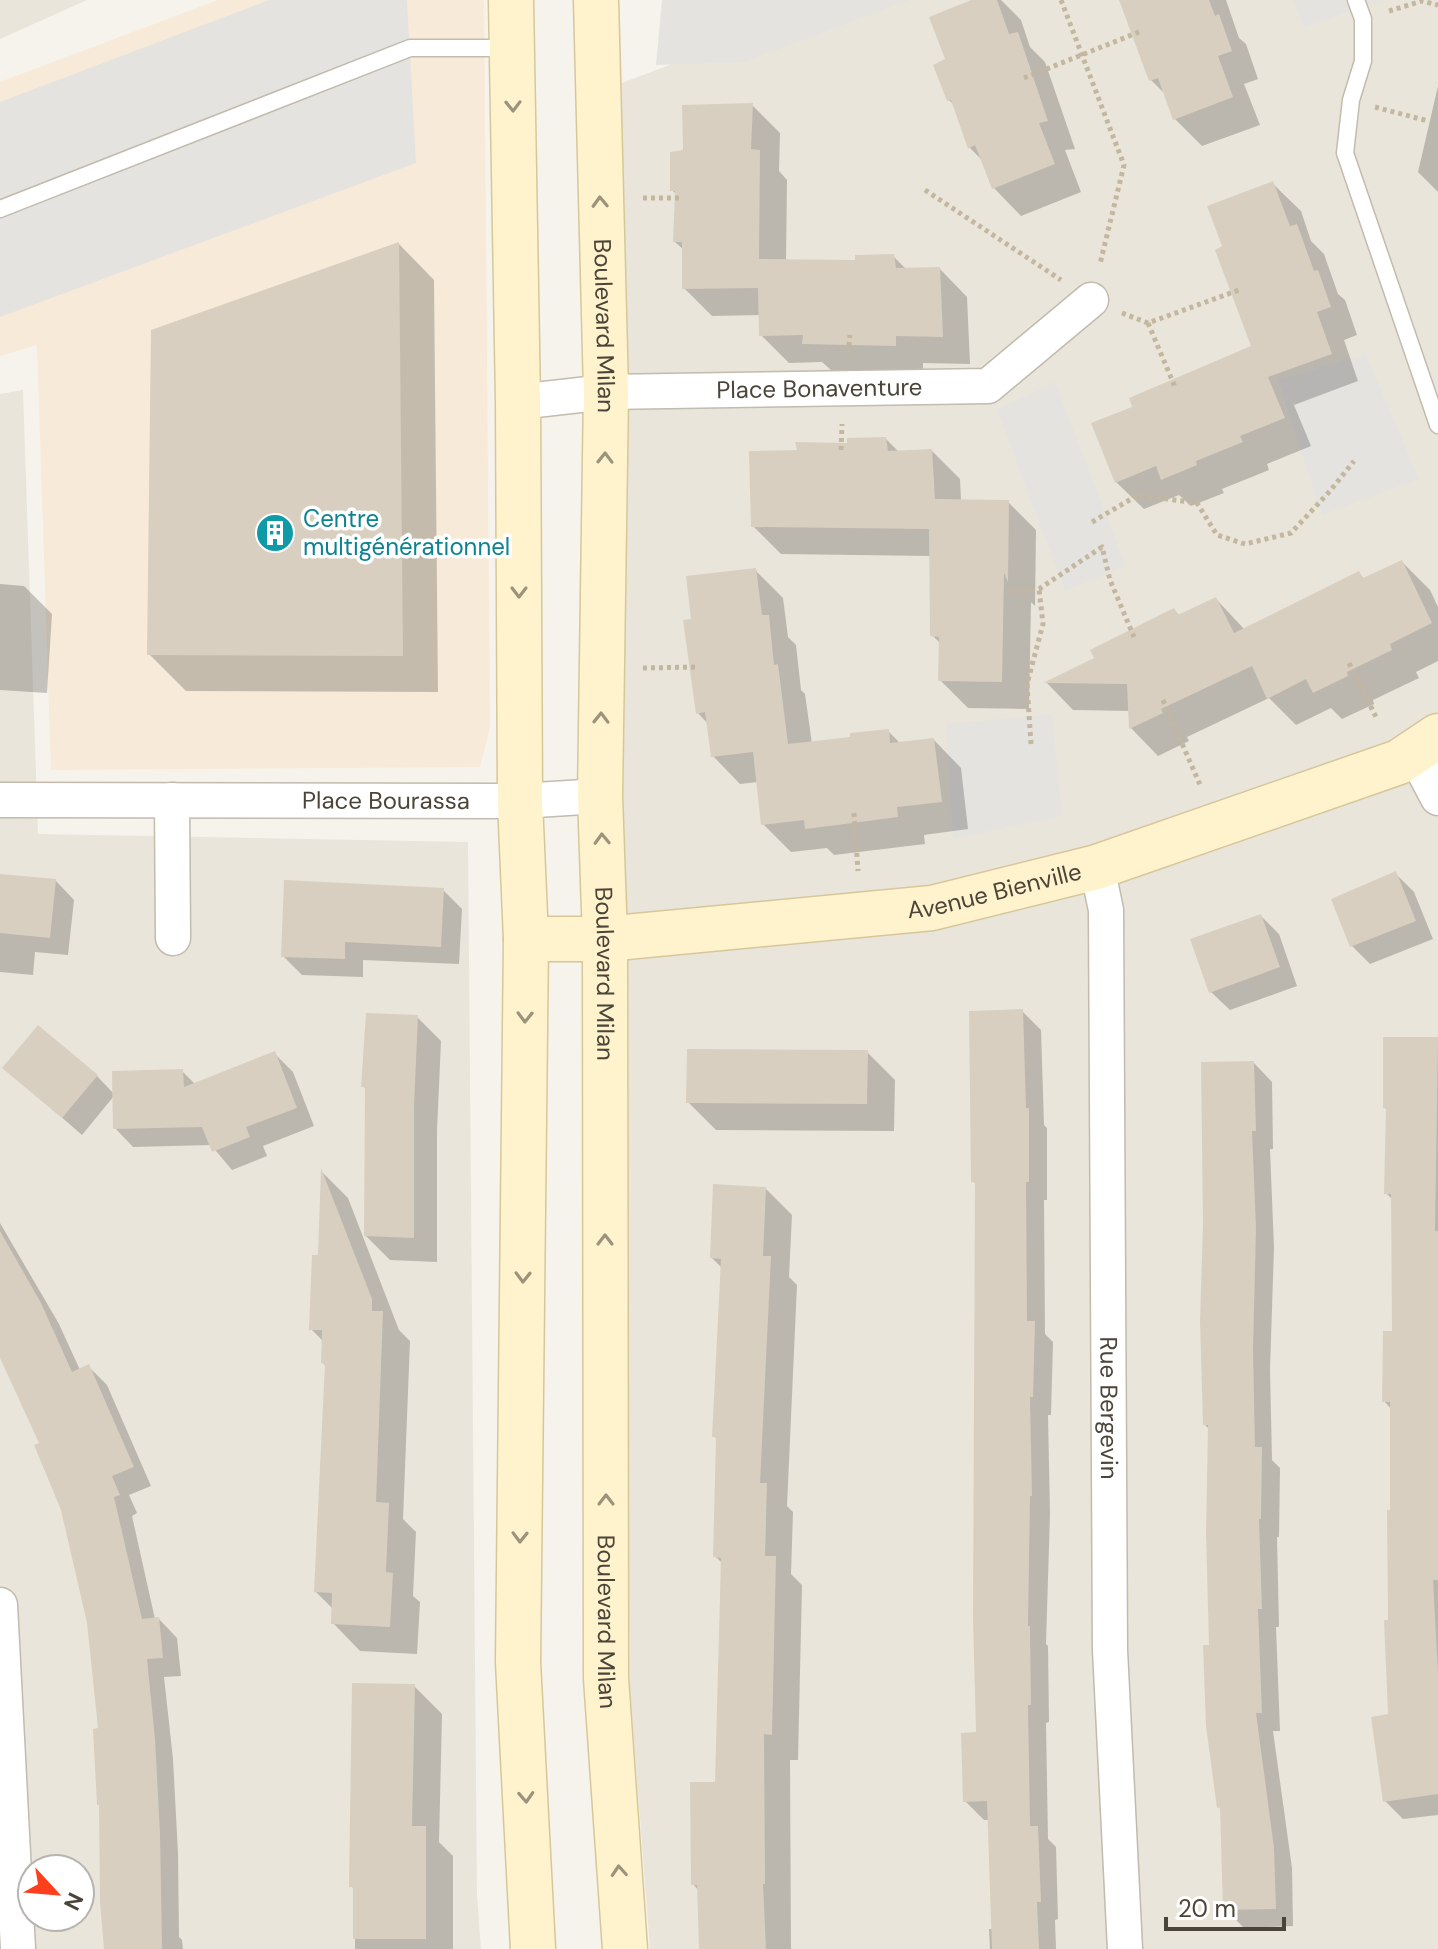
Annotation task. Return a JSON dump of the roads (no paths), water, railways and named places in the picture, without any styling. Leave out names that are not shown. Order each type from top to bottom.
[{"type":"main road","points":[[511,0],[518,402],[520,801],[526,939],[518,1662],[533,1949]]},
{"type":"main road","name":"Boulevard Milan","points":[[596,0],[606,392],[600,796],[605,939],[606,1678],[625,1949]]},
{"type":"main road","name":"Avenue Bienville","points":[[526,939],[605,939],[932,908],[1097,867],[1399,762],[1425,744]]},
{"type":"street","name":"Place Bonaventure","points":[[518,402],[606,392],[988,386],[1091,300]]},
{"type":"street","points":[[1425,744],[1438,798]]},
{"type":"street","name":"Place Bourassa","points":[[0,800],[520,801],[600,796]]},
{"type":"street","points":[[172,800],[173,938]]},
{"type":"street","name":"Rue Bergevin","points":[[1097,867],[1106,910],[1110,1650],[1125,1949]]},
{"type":"street","points":[[0,1605],[18,1949]]},
{"type":"lane","points":[[1356,0],[1363,19],[1363,61],[1351,100],[1345,153],[1438,425]]},
{"type":"lane","points":[[0,209],[410,48],[512,48]]},
{"type":"place","name":"Centre multigénérationnel","points":[[275,533]]}]
